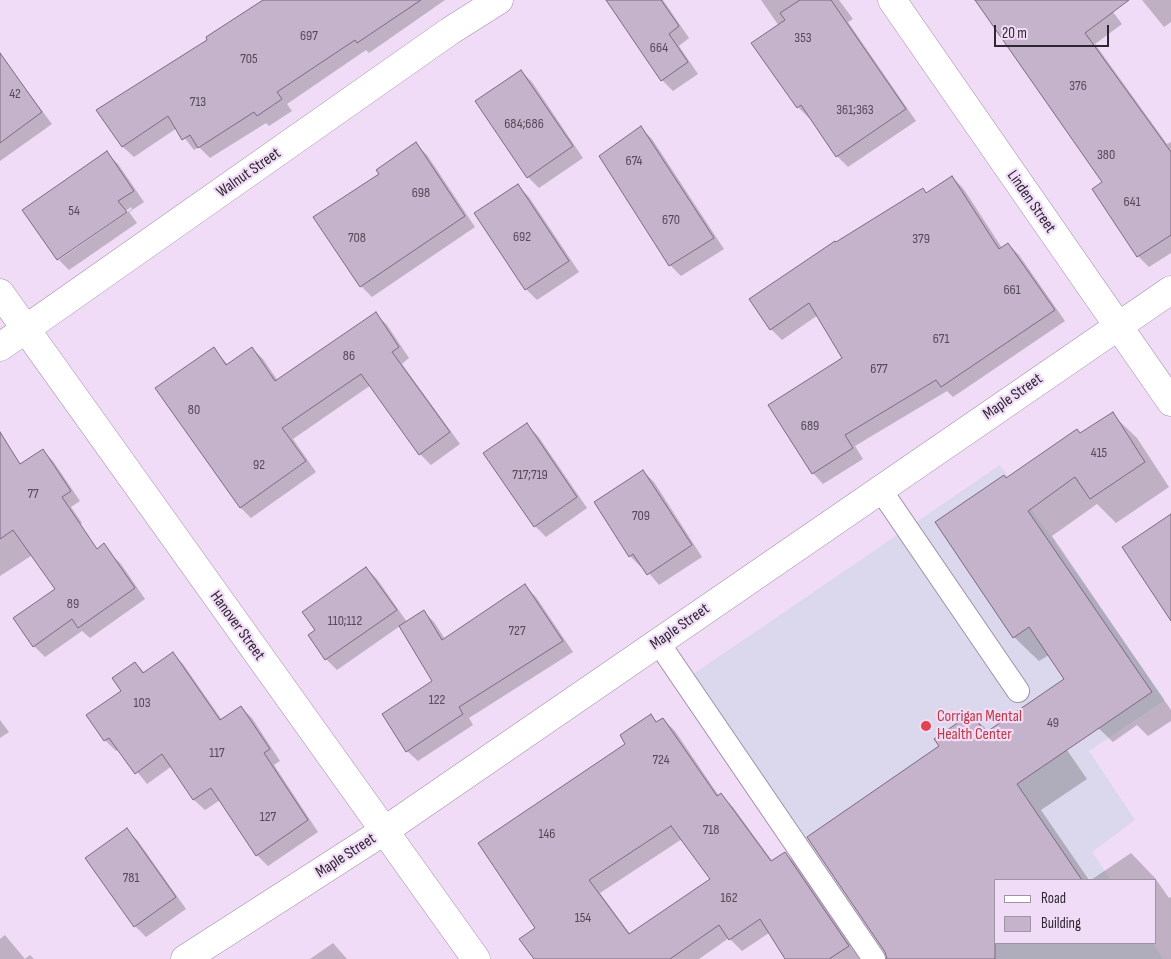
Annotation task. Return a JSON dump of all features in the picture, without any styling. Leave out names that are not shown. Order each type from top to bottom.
[{"type":"street","name":"Walnut Street","points":[[0,348],[442,36],[499,0]]},
{"type":"street","name":"Linden Street","points":[[892,0],[1116,326],[1171,402]]},
{"type":"street","name":"Maple Street","points":[[186,959],[384,831],[880,488],[1171,290]]},
{"type":"street","name":"Hanover Street","points":[[0,293],[476,959]]},
{"type":"lane","points":[[880,488],[1018,691]]},
{"type":"lane","points":[[658,642],[874,959]]},
{"type":"shaded area","name":"Corrigan Mental Health Center","points":[[1000,465],[1165,700],[1089,751],[1135,820],[1092,852],[1110,879],[994,879],[994,944],[1154,944],[1163,959],[878,959],[692,675]]},
{"type":"building","points":[[263,0],[421,0],[357,43],[355,40],[277,92],[282,99],[257,116],[254,112],[198,148],[190,135],[182,140],[168,116],[122,147],[96,110],[207,40],[206,37]]},
{"type":"building","points":[[606,0],[661,0],[679,26],[669,34],[688,62],[661,81]]},
{"type":"building","points":[[800,0],[831,0],[906,109],[836,157],[801,105],[797,108],[751,43],[785,20],[780,13]]},
{"type":"building","points":[[975,0],[1129,0],[1085,33],[1171,152],[1171,235],[1137,257],[1092,189],[1102,182]]},
{"type":"building","points":[[0,53],[42,112],[0,143]]},
{"type":"building","points":[[521,70],[573,146],[527,178],[475,101]]},
{"type":"building","points":[[641,126],[714,238],[669,266],[599,156]]},
{"type":"building","points":[[416,142],[465,216],[360,287],[313,217],[379,174],[376,170]]},
{"type":"building","points":[[107,151],[134,191],[118,201],[127,212],[57,260],[22,210]]},
{"type":"building","points":[[952,176],[999,249],[1008,243],[1055,310],[941,387],[936,380],[845,435],[853,448],[812,474],[768,405],[842,358],[809,303],[770,330],[749,299],[835,241],[923,188],[926,193]]},
{"type":"building","points":[[518,184],[569,261],[525,290],[474,213]]},
{"type":"building","points":[[376,312],[399,347],[392,352],[450,432],[419,455],[361,374],[282,428],[306,461],[240,508],[155,388],[214,347],[226,365],[252,347],[275,381]]},
{"type":"building","points":[[1113,412],[1145,462],[1090,499],[1075,477],[1028,511],[1152,692],[1017,784],[1081,879],[994,879],[995,959],[887,959],[885,952],[807,837],[939,746],[934,739],[972,713],[985,733],[1064,679],[1029,627],[1013,638],[935,522],[1004,475],[1006,478],[1077,429],[1080,433]]},
{"type":"building","points":[[527,423],[577,497],[534,527],[483,453]]},
{"type":"building","points":[[0,432],[20,464],[43,449],[71,491],[62,497],[97,549],[104,543],[135,588],[78,628],[72,619],[33,647],[13,618],[55,589],[13,530],[0,539]]},
{"type":"building","points":[[643,470],[692,545],[647,575],[633,554],[629,557],[594,502]]},
{"type":"building","points":[[1171,514],[1171,621],[1122,547]]},
{"type":"building","points":[[366,567],[397,610],[325,660],[308,635],[315,630],[302,612]]},
{"type":"building","points":[[525,584],[563,641],[459,707],[463,714],[406,752],[382,714],[432,681],[399,626],[424,610],[442,640]]},
{"type":"building","points":[[173,652],[220,720],[241,706],[270,749],[264,753],[308,820],[256,856],[211,788],[193,800],[162,754],[135,774],[109,738],[104,741],[86,715],[121,691],[112,678],[135,662],[143,673]]},
{"type":"building","points":[[651,714],[656,722],[663,718],[717,796],[721,793],[771,861],[785,852],[849,946],[829,959],[785,959],[760,919],[729,940],[719,925],[670,959],[534,959],[519,939],[535,928],[478,843],[625,744],[620,735]],"holes":[[[671,826],[710,879],[629,934],[589,880]]]},
{"type":"building","points":[[127,828],[176,897],[134,927],[85,858]]},
{"type":"place","name":"Corrigan Mental Health Center","points":[[926,726]]}]
